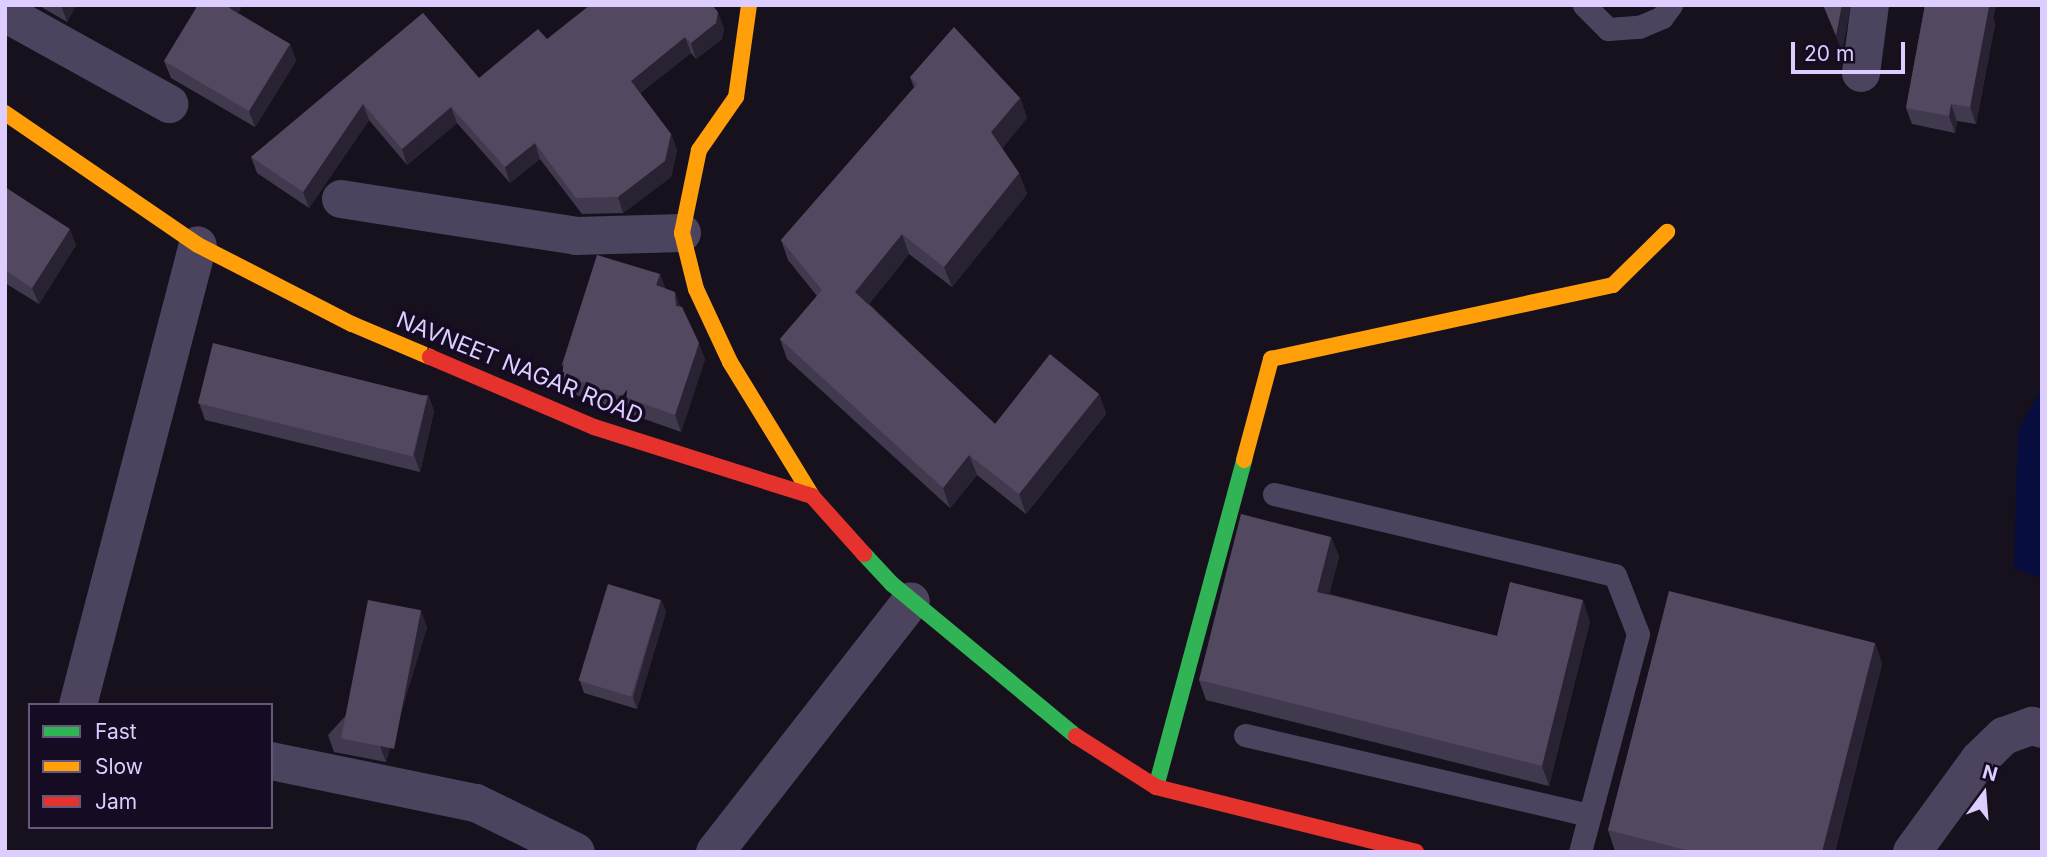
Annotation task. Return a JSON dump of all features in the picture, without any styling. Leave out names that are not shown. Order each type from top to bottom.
[{"type":"street","points":[[749,5],[736,97],[699,150],[682,233],[696,289],[730,362],[812,496]]},
{"type":"street","points":[[1861,73],[1870,5]]},
{"type":"street","points":[[5,13],[169,104]]},
{"type":"street","name":"NAVNEET NAGAR ROAD","points":[[5,113],[198,245],[352,324],[594,427],[812,496],[911,601],[1058,725],[1156,787],[1416,852]]},
{"type":"street","points":[[341,199],[576,236],[682,233]]},
{"type":"street","points":[[1156,787],[1271,359],[1613,285],[1667,232]]},
{"type":"street","points":[[79,703],[198,245]]},
{"type":"street","points":[[715,852],[911,601]]},
{"type":"street","points":[[1912,852],[1996,744],[2032,726],[2042,729]]},
{"type":"street","points":[[273,761],[476,803],[576,852]]},
{"type":"lane","points":[[1584,5],[1608,29],[1639,27],[1662,17],[1671,5]]},
{"type":"lane","points":[[1274,494],[1615,575],[1639,634],[1580,852]]},
{"type":"lane","points":[[1245,735],[1590,815]]},
{"type":"shaded area","points":[[2042,388],[2042,579],[2014,568],[2018,431]]},
{"type":"building","points":[[198,5],[224,5],[290,44],[249,111],[164,61]]},
{"type":"building","points":[[590,5],[712,5],[718,12],[716,23],[691,43],[685,37],[631,81],[671,134],[665,161],[618,197],[576,198],[535,143],[505,167],[451,107],[402,149],[363,104],[303,192],[251,157],[423,13],[479,78],[538,29],[547,39]]},
{"type":"building","points":[[1823,5],[1842,5],[1836,36]]},
{"type":"building","points":[[1925,5],[1989,7],[1970,107],[1951,104],[1949,116],[1906,108]]},
{"type":"building","points":[[954,27],[1020,98],[991,132],[1019,173],[944,267],[902,234],[855,292],[995,424],[1050,354],[1099,394],[1019,494],[969,455],[943,488],[780,339],[822,290],[781,240],[917,84],[910,77]]},
{"type":"building","points":[[5,187],[70,229],[32,288],[5,270]]},
{"type":"building","points":[[597,255],[660,274],[656,285],[675,292],[676,306],[682,307],[699,343],[675,415],[559,374]]},
{"type":"building","points":[[213,343],[427,396],[412,457],[198,403]]},
{"type":"building","points":[[1241,514],[1331,537],[1317,592],[1497,636],[1510,582],[1583,600],[1542,766],[1199,680]]},
{"type":"building","points":[[608,584],[661,600],[631,697],[578,681]]},
{"type":"building","points":[[1669,591],[1875,643],[1822,852],[1693,852],[1608,830]]},
{"type":"building","points":[[368,600],[421,610],[394,749],[341,738]]},
{"type":"traffic: fast","points":[[1156,787],[1244,460]]},
{"type":"traffic: fast","points":[[864,554],[892,584],[1076,736]]},
{"type":"traffic: slow","points":[[749,5],[736,97],[699,150],[682,233],[696,289],[730,362],[812,496]]},
{"type":"traffic: slow","points":[[5,113],[198,245],[352,324],[430,357]]},
{"type":"traffic: slow","points":[[1244,460],[1271,359],[1613,285],[1667,232]]},
{"type":"traffic: jam","points":[[430,357],[594,427],[812,496],[864,554]]},
{"type":"traffic: jam","points":[[1076,736],[1156,787],[1416,852]]}]
